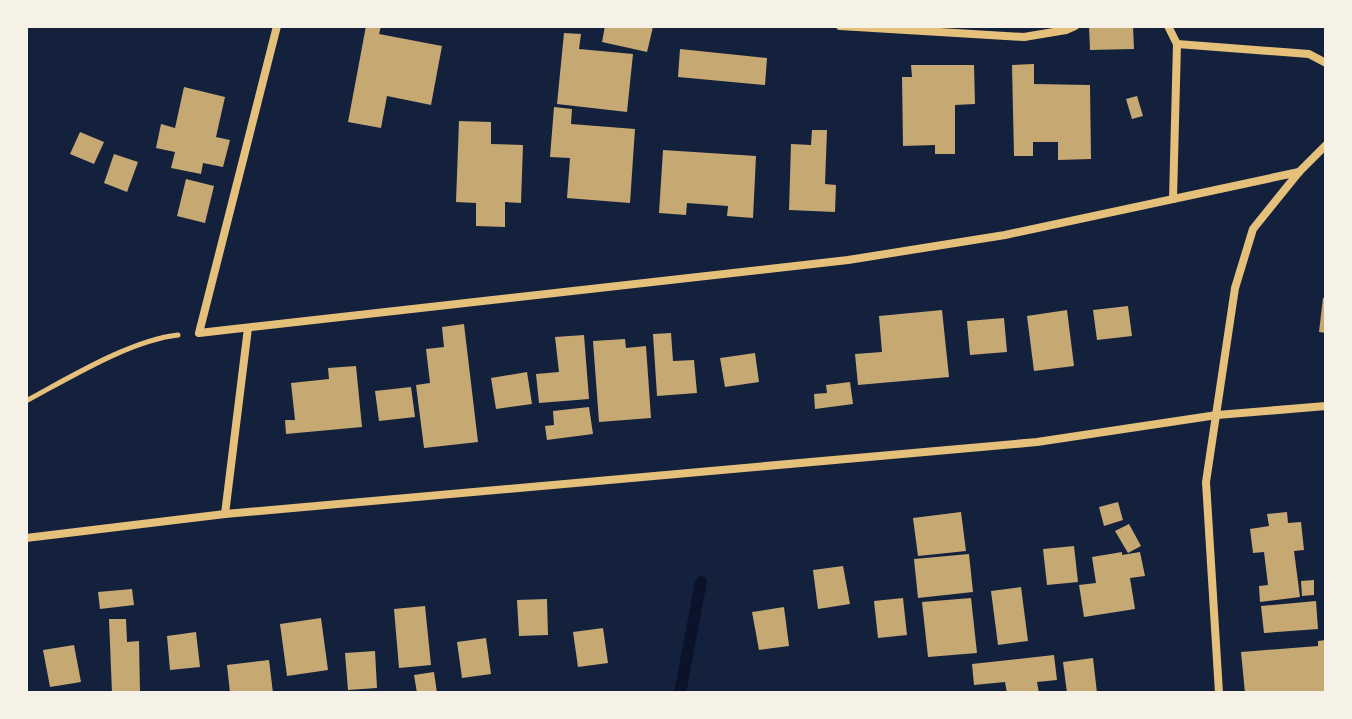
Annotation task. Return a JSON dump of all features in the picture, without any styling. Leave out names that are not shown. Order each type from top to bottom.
[{"type":"street","points":[[277,26],[199,333],[848,260],[1005,235],[1299,172]]},
{"type":"street","points":[[840,26],[1024,37],[1075,26]]},
{"type":"street","points":[[1168,26],[1177,44],[1173,199]]},
{"type":"street","points":[[1177,44],[1309,54],[1326,63]]},
{"type":"street","points":[[1219,693],[1206,482],[1235,288],[1253,229],[1299,172],[1326,145]]},
{"type":"street","points":[[225,514],[248,328]]},
{"type":"street","points":[[26,538],[225,514],[1037,442],[1217,415],[1326,406]]},
{"type":"path","points":[[26,401],[158,337],[199,333]]},
{"type":"building","points":[[366,26],[381,26],[379,34],[442,46],[431,105],[387,96],[381,128],[348,122]]},
{"type":"building","points":[[605,26],[653,27],[647,52],[602,42]]},
{"type":"building","points":[[1089,26],[1133,26],[1134,49],[1090,50]]},
{"type":"building","points":[[564,33],[581,34],[579,49],[633,54],[627,112],[557,104]]},
{"type":"building","points":[[680,49],[767,58],[765,85],[678,77]]},
{"type":"building","points":[[1034,64],[1034,84],[1090,85],[1091,159],[1058,160],[1058,142],[1033,142],[1033,156],[1014,156],[1012,65]]},
{"type":"building","points":[[911,65],[974,65],[975,104],[955,105],[955,154],[935,154],[935,145],[903,146],[902,77],[912,77]]},
{"type":"building","points":[[184,87],[225,97],[216,137],[230,140],[223,167],[203,163],[201,174],[171,168],[175,152],[156,148],[161,124],[175,128]]},
{"type":"building","points":[[1137,96],[1143,116],[1132,119],[1126,99]]},
{"type":"building","points":[[554,107],[572,109],[571,124],[635,129],[630,203],[567,198],[570,158],[550,157]]},
{"type":"building","points":[[459,121],[491,122],[491,144],[523,145],[521,203],[505,202],[505,227],[476,226],[476,203],[456,202]]},
{"type":"building","points":[[812,130],[827,130],[825,184],[836,185],[835,212],[789,210],[791,144],[811,145]]},
{"type":"building","points":[[80,132],[104,142],[94,164],[70,154]]},
{"type":"building","points":[[663,150],[756,156],[753,218],[727,216],[728,206],[687,203],[686,215],[659,213]]},
{"type":"building","points":[[114,154],[138,162],[127,192],[104,183]]},
{"type":"building","points":[[186,179],[214,186],[205,223],[177,216]]},
{"type":"building","points":[[1323,298],[1326,298],[1326,333],[1319,332]]},
{"type":"building","points":[[1128,306],[1132,336],[1097,340],[1093,310]]},
{"type":"building","points":[[942,310],[949,377],[858,385],[855,354],[882,352],[879,316]]},
{"type":"building","points":[[1067,310],[1074,366],[1034,371],[1027,316]]},
{"type":"building","points":[[1004,318],[1007,352],[970,355],[967,321]]},
{"type":"building","points":[[464,324],[478,442],[424,448],[416,385],[430,383],[426,349],[444,347],[442,327]]},
{"type":"building","points":[[671,333],[673,361],[694,360],[697,393],[657,396],[653,334]]},
{"type":"building","points":[[584,335],[589,399],[539,403],[536,374],[559,372],[555,337]]},
{"type":"building","points":[[625,339],[626,348],[646,346],[651,418],[599,422],[593,341]]},
{"type":"building","points":[[755,353],[759,382],[725,387],[720,358]]},
{"type":"building","points":[[356,366],[362,427],[286,434],[285,420],[295,420],[291,383],[329,379],[328,368]]},
{"type":"building","points":[[527,372],[532,404],[496,409],[491,378]]},
{"type":"building","points":[[850,382],[853,404],[815,409],[814,394],[827,393],[826,385]]},
{"type":"building","points":[[411,387],[415,417],[379,421],[375,391]]},
{"type":"building","points":[[589,407],[593,434],[547,440],[545,426],[554,425],[553,411]]},
{"type":"building","points":[[1118,502],[1123,520],[1104,526],[1099,507]]},
{"type":"building","points":[[961,512],[966,551],[918,556],[913,518]]},
{"type":"building","points":[[1287,512],[1288,523],[1301,522],[1304,550],[1294,551],[1300,597],[1260,602],[1259,586],[1268,585],[1264,552],[1253,553],[1250,529],[1269,526],[1267,514]]},
{"type":"building","points":[[1129,524],[1141,546],[1128,553],[1115,531]]},
{"type":"building","points":[[1074,546],[1078,582],[1047,585],[1043,549]]},
{"type":"building","points":[[1122,552],[1122,555],[1140,552],[1145,576],[1130,578],[1135,609],[1084,617],[1079,585],[1096,583],[1092,557]]},
{"type":"building","points":[[969,554],[973,592],[918,598],[914,559]]},
{"type":"building","points":[[843,566],[850,604],[818,609],[813,570]]},
{"type":"building","points":[[1314,580],[1314,595],[1302,596],[1301,581]]},
{"type":"building","points":[[1021,587],[1028,641],[998,645],[991,591]]},
{"type":"building","points":[[132,589],[134,605],[100,609],[98,592]]},
{"type":"building","points":[[903,598],[907,635],[878,638],[874,601]]},
{"type":"building","points":[[971,598],[977,653],[928,657],[922,602]]},
{"type":"building","points":[[547,599],[548,635],[519,636],[517,600]]},
{"type":"building","points":[[1316,601],[1318,629],[1264,633],[1261,606]]},
{"type":"building","points":[[425,606],[431,665],[399,668],[394,609]]},
{"type":"building","points":[[784,607],[789,646],[759,650],[752,612]]},
{"type":"building","points":[[321,618],[328,670],[287,676],[280,624]]},
{"type":"building","points":[[109,619],[126,619],[127,642],[139,641],[140,693],[112,693]]},
{"type":"building","points":[[603,628],[608,663],[578,667],[573,632]]},
{"type":"building","points":[[196,632],[200,667],[170,670],[167,636]]},
{"type":"building","points":[[486,638],[491,674],[462,678],[457,642]]},
{"type":"building","points":[[1326,640],[1326,691],[1245,693],[1241,652],[1318,646],[1318,641]]},
{"type":"building","points":[[74,645],[81,682],[50,687],[43,650]]},
{"type":"building","points":[[375,651],[377,688],[348,690],[345,653]]},
{"type":"building","points":[[1054,655],[1057,680],[1037,682],[1039,693],[1007,693],[1005,682],[974,685],[972,664]]},
{"type":"building","points":[[1093,658],[1097,693],[1067,693],[1063,662]]},
{"type":"building","points":[[269,660],[273,693],[230,693],[227,665]]},
{"type":"building","points":[[434,672],[437,693],[417,693],[414,675]]},
{"type":"waterway","points":[[680,693],[701,582]]}]
